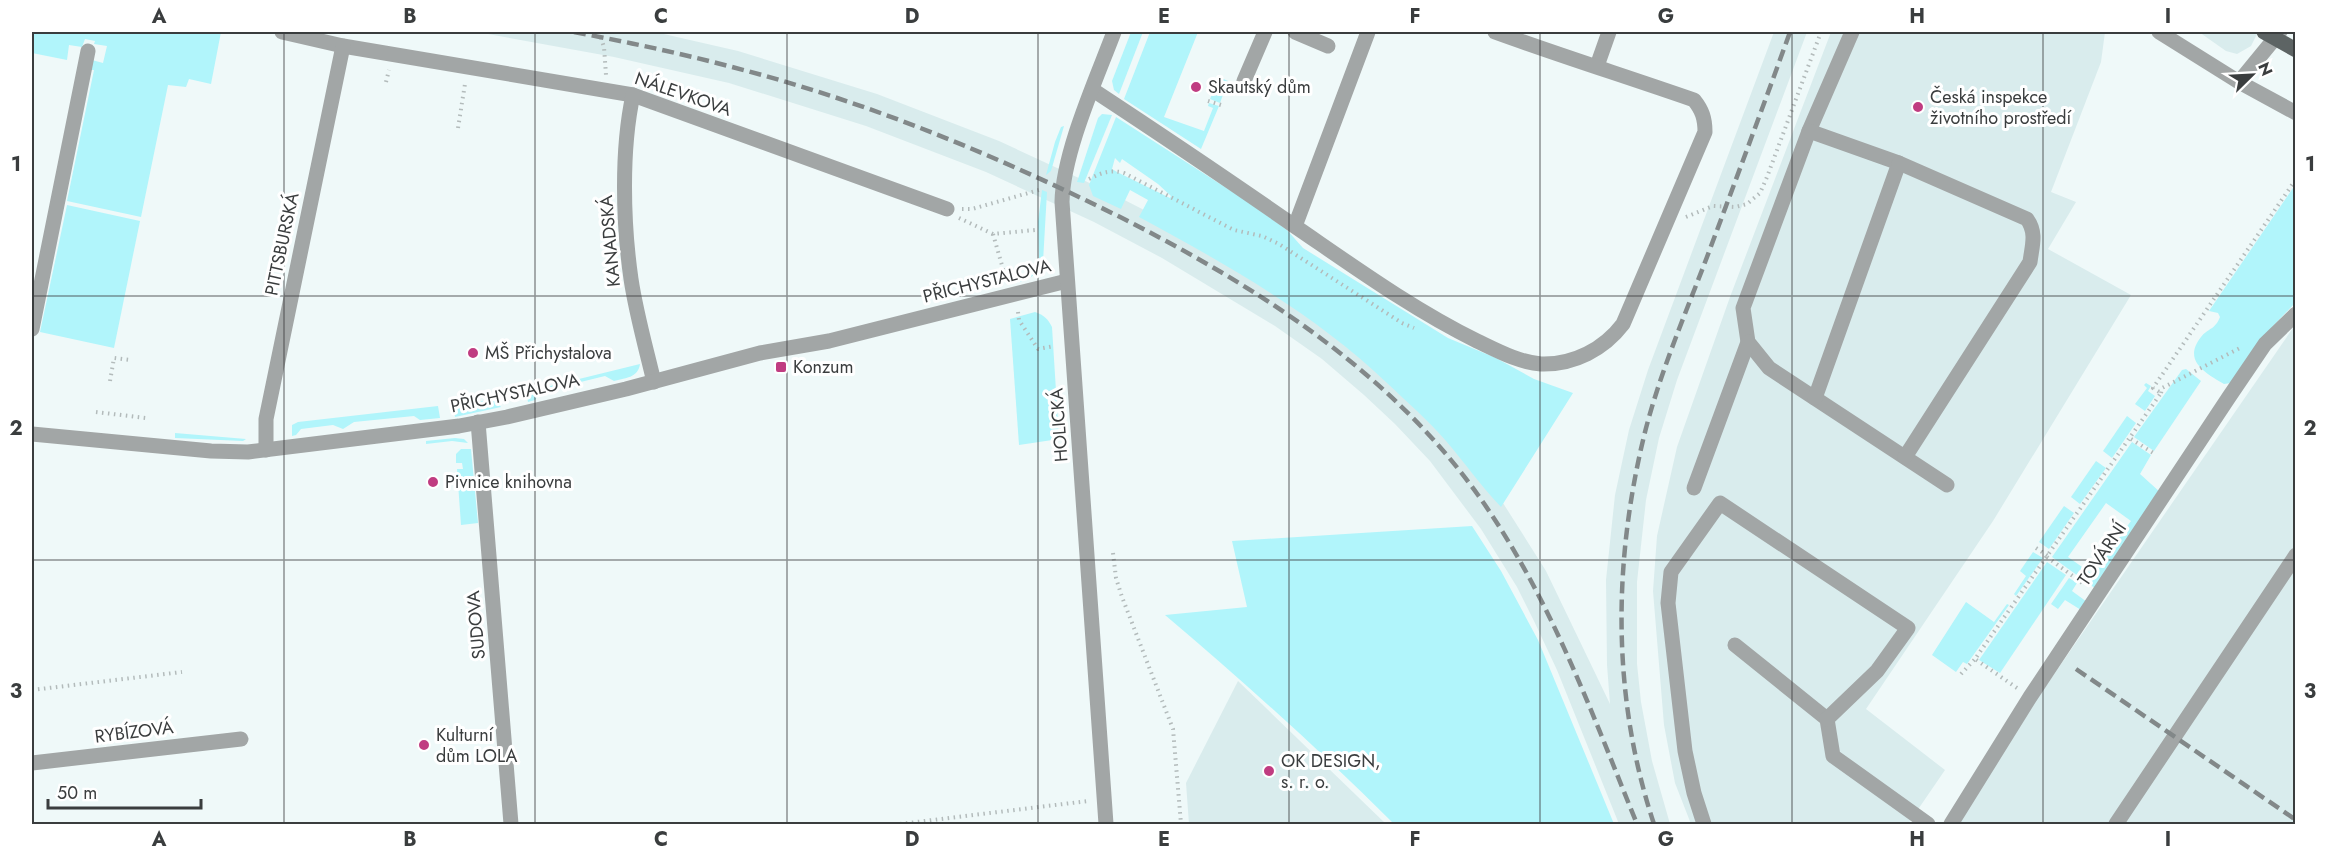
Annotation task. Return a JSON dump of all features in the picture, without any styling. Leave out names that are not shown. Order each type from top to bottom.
[{"type":"main road","points":[[2264,32],[2295,50]]},
{"type":"street","name":"NÁLEVKOVA","points":[[282,32],[343,46],[633,96],[947,209]]},
{"type":"street","name":"HOLICKÁ","points":[[1106,825],[1063,231],[1062,190],[1076,136],[1114,32]]},
{"type":"street","points":[[1244,81],[1265,32]]},
{"type":"street","points":[[1295,32],[1328,46]]},
{"type":"street","points":[[1295,226],[1368,32]]},
{"type":"street","points":[[1093,90],[1439,321],[1510,357],[1540,364],[1582,357],[1605,344],[1623,324],[1661,230],[1705,132],[1705,119],[1694,100],[1495,32]]},
{"type":"street","points":[[1597,66],[1609,32]]},
{"type":"street","points":[[1694,488],[1748,342],[1743,308],[1809,131],[1852,32]]},
{"type":"street","points":[[2159,32],[2295,113]]},
{"type":"street","points":[[2240,82],[2280,32]]},
{"type":"street","name":"PITTSBURSKÁ","points":[[266,450],[266,420],[343,46]]},
{"type":"street","points":[[32,329],[88,51]]},
{"type":"street","name":"KANADSKÁ","points":[[633,96],[627,125],[625,197],[631,278],[654,382]]},
{"type":"street","points":[[1809,131],[1899,163],[2027,219],[2033,227],[2034,239],[2030,262],[1905,457]]},
{"type":"street","points":[[1815,398],[1899,163]]},
{"type":"street","name":"PŘICHYSTALOVA","points":[[32,434],[211,451],[266,450],[478,423],[654,382],[751,355],[829,341],[1067,281]]},
{"type":"street","name":"TOVÁRNÍ","points":[[1951,825],[2030,697],[2229,397],[2265,344],[2295,314]]},
{"type":"street","points":[[1748,342],[1769,368],[1947,485]]},
{"type":"street","name":"SUDOVA","points":[[478,423],[511,825]]},
{"type":"street","points":[[1704,825],[1685,751],[1668,603],[1671,572],[1720,503],[1908,628],[1877,671],[1827,719]]},
{"type":"street","points":[[2116,825],[2295,555]]},
{"type":"street","points":[[1735,645],[1827,719],[1833,756],[1928,825]]},
{"type":"street","name":"RYBÍZOVÁ","points":[[32,763],[242,739]]},
{"type":"path","points":[[599,32],[607,64],[604,91]]},
{"type":"path","points":[[1661,230],[1713,206],[1740,206],[1760,193],[1821,32]]},
{"type":"path","points":[[458,128],[465,77]]},
{"type":"path","points":[[1208,100],[1221,105]]},
{"type":"path","points":[[1089,180],[1112,171],[1124,173],[1234,230],[1262,236],[1278,244],[1411,327],[1428,330],[1439,321]]},
{"type":"path","points":[[2161,393],[2154,388],[2295,179]]},
{"type":"path","points":[[947,209],[972,209],[1039,190]]},
{"type":"path","points":[[947,209],[952,215],[993,234],[1035,230]]},
{"type":"path","points":[[993,234],[1005,276]]},
{"type":"path","points":[[1018,312],[1019,320],[1038,349],[1056,346]]},
{"type":"path","points":[[1961,674],[1975,659],[2131,439],[2162,388],[2248,344]]},
{"type":"path","points":[[110,381],[114,358],[130,360]]},
{"type":"path","points":[[96,412],[146,418]]},
{"type":"path","points":[[2131,439],[2154,454]]},
{"type":"path","points":[[2036,548],[2094,591]]},
{"type":"path","points":[[1113,553],[1116,578],[1122,597],[1173,729],[1180,825]]},
{"type":"path","points":[[1975,659],[2026,694]]},
{"type":"path","points":[[32,690],[182,672]]},
{"type":"path","points":[[900,825],[1104,799]]},
{"type":"shaded area","points":[[32,32],[221,32],[211,84],[189,79],[186,87],[168,85],[141,217],[67,201],[94,70],[90,70],[92,60],[103,63],[107,46],[94,44],[95,41],[85,39],[82,47],[69,45],[67,60],[32,53]]},
{"type":"shaded area","points":[[477,32],[655,32],[738,51],[877,94],[999,141],[1109,192],[1179,228],[1342,333],[1491,484],[1546,571],[1610,704],[1606,580],[1615,495],[1629,430],[1648,370],[1774,32],[1807,32],[1677,380],[1659,438],[1646,500],[1637,582],[1637,664],[1641,702],[1652,761],[1670,824],[1619,824],[1557,670],[1517,587],[1481,529],[1430,461],[1395,424],[1322,359],[1275,326],[1162,258],[1094,222],[986,172],[866,126],[729,83],[614,57]]},
{"type":"shaded area","points":[[1131,32],[1143,32],[1119,94],[1114,90],[1112,81]]},
{"type":"shaded area","points":[[1150,32],[1198,32],[1164,117],[1204,131],[1213,108],[1208,106],[1209,103],[1219,106],[1201,149],[1124,99]]},
{"type":"shaded area","points":[[1831,32],[2105,32],[2101,62],[2051,192],[2076,202],[2048,249],[2131,295],[1993,521],[1866,709],[1945,770],[1908,824],[1691,824],[1675,783],[1664,725],[1653,591],[1657,536],[1677,447],[1730,297]]},
{"type":"shaded area","points":[[2199,32],[2258,32],[2251,46],[2237,54],[2226,51]]},
{"type":"shaded area","points":[[1219,77],[1228,81],[1220,103],[1210,99]]},
{"type":"shaded area","points":[[1102,114],[1112,115],[1084,183],[1077,182],[1098,118]]},
{"type":"shaded area","points":[[1116,117],[1245,200],[1287,230],[1303,248],[1448,338],[1496,358],[1534,379],[1573,393],[1501,507],[1432,426],[1359,358],[1330,335],[1237,272],[1139,217],[1148,200],[1130,190],[1121,209],[1093,196],[1089,185]],"holes":[[[1115,158],[1120,163],[1122,159],[1158,184],[1171,196],[1170,198],[1112,169]]]},
{"type":"shaded area","points":[[1064,126],[1051,171],[1046,175],[1055,142],[1061,127]]},
{"type":"shaded area","points":[[2295,185],[2295,303],[2273,326],[2231,383],[2224,384],[2204,371],[2195,360],[2196,345],[2220,317],[2218,313],[2209,311]]},
{"type":"shaded area","points":[[1042,190],[1047,192],[1043,262],[1032,276],[1016,283],[1018,277],[1032,270],[1039,259],[1038,222]]},
{"type":"shaded area","points":[[67,205],[140,221],[114,348],[40,332]]},
{"type":"shaded area","points":[[1035,312],[1041,314],[1052,327],[1059,439],[1019,445],[1010,319]]},
{"type":"shaded area","points":[[2295,325],[2295,824],[1952,824],[1957,815]]},
{"type":"shaded area","points":[[640,364],[637,372],[627,378],[614,381],[605,376],[540,392],[535,400],[528,402],[526,392]]},
{"type":"shaded area","points":[[2186,369],[2201,381],[2154,451],[2134,437],[2182,370]]},
{"type":"shaded area","points":[[2146,383],[2151,386],[2148,391],[2155,396],[2145,411],[2135,404],[2147,388],[2144,385]]},
{"type":"shaded area","points":[[496,401],[501,407],[455,417],[453,404]]},
{"type":"shaded area","points":[[438,406],[440,418],[420,420],[414,416],[354,422],[343,429],[333,425],[301,429],[292,436],[292,425],[298,422]]},
{"type":"shaded area","points":[[2127,416],[2136,423],[2112,458],[2103,451]]},
{"type":"shaded area","points":[[175,433],[246,439],[243,441],[175,438]]},
{"type":"shaded area","points":[[464,439],[468,443],[452,441],[426,444],[426,441]]},
{"type":"shaded area","points":[[2132,442],[2151,455],[2140,474],[2161,493],[2096,589],[2052,557]],"holes":[[[2106,503],[2131,521],[2092,574],[2068,557]]]},
{"type":"shaded area","points":[[461,449],[471,449],[478,523],[461,525],[457,469],[463,469],[462,463],[456,463],[456,454]]},
{"type":"shaded area","points":[[2096,461],[2106,468],[2080,504],[2071,497]]},
{"type":"shaded area","points":[[2064,506],[2074,513],[2049,549],[2039,542]]},
{"type":"shaded area","points":[[1472,526],[1501,571],[1538,640],[1614,824],[1394,824],[1282,717],[1165,615],[1247,607],[1232,541]]},
{"type":"shaded area","points":[[2033,552],[2043,558],[2016,596],[2014,594],[2026,576],[2020,571]]},
{"type":"shaded area","points":[[2047,562],[2066,575],[2000,673],[1979,660]]},
{"type":"shaded area","points":[[2069,578],[2077,583],[2072,591],[2087,602],[2081,610],[2065,600],[2058,609],[2051,604]]},
{"type":"shaded area","points":[[1966,602],[1994,622],[2007,604],[2009,605],[1967,664],[1963,662],[1956,672],[1932,655]]},
{"type":"shaded area","points":[[1238,681],[1386,824],[1189,824],[1186,783]]},
{"type":"railway","points":[[574,32],[673,52],[783,81],[884,114],[982,153],[1079,197],[1176,246],[1273,304],[1319,337],[1405,410],[1443,451],[1478,495],[1504,534],[1527,573],[1567,655],[1637,824]]},
{"type":"railway","points":[[1654,824],[1640,776],[1630,728],[1624,680],[1622,582],[1634,484],[1650,413],[1665,368],[1790,32]]},
{"type":"railway","points":[[2076,669],[2296,820]]},
{"type":"place","name":"Skautský dům","points":[[1196,87]]},
{"type":"place","name":"Česká inspekce životního prostředí","points":[[1918,107]]},
{"type":"place","name":"MŠ Přichystalova","points":[[473,353]]},
{"type":"place","name":"Konzum","points":[[781,367]]},
{"type":"place","name":"Pivnice knihovna","points":[[433,482]]},
{"type":"place","name":"Kulturní dům LOLA","points":[[424,745]]},
{"type":"place","name":"OK DESIGN, s. r. o.","points":[[1269,771]]}]
